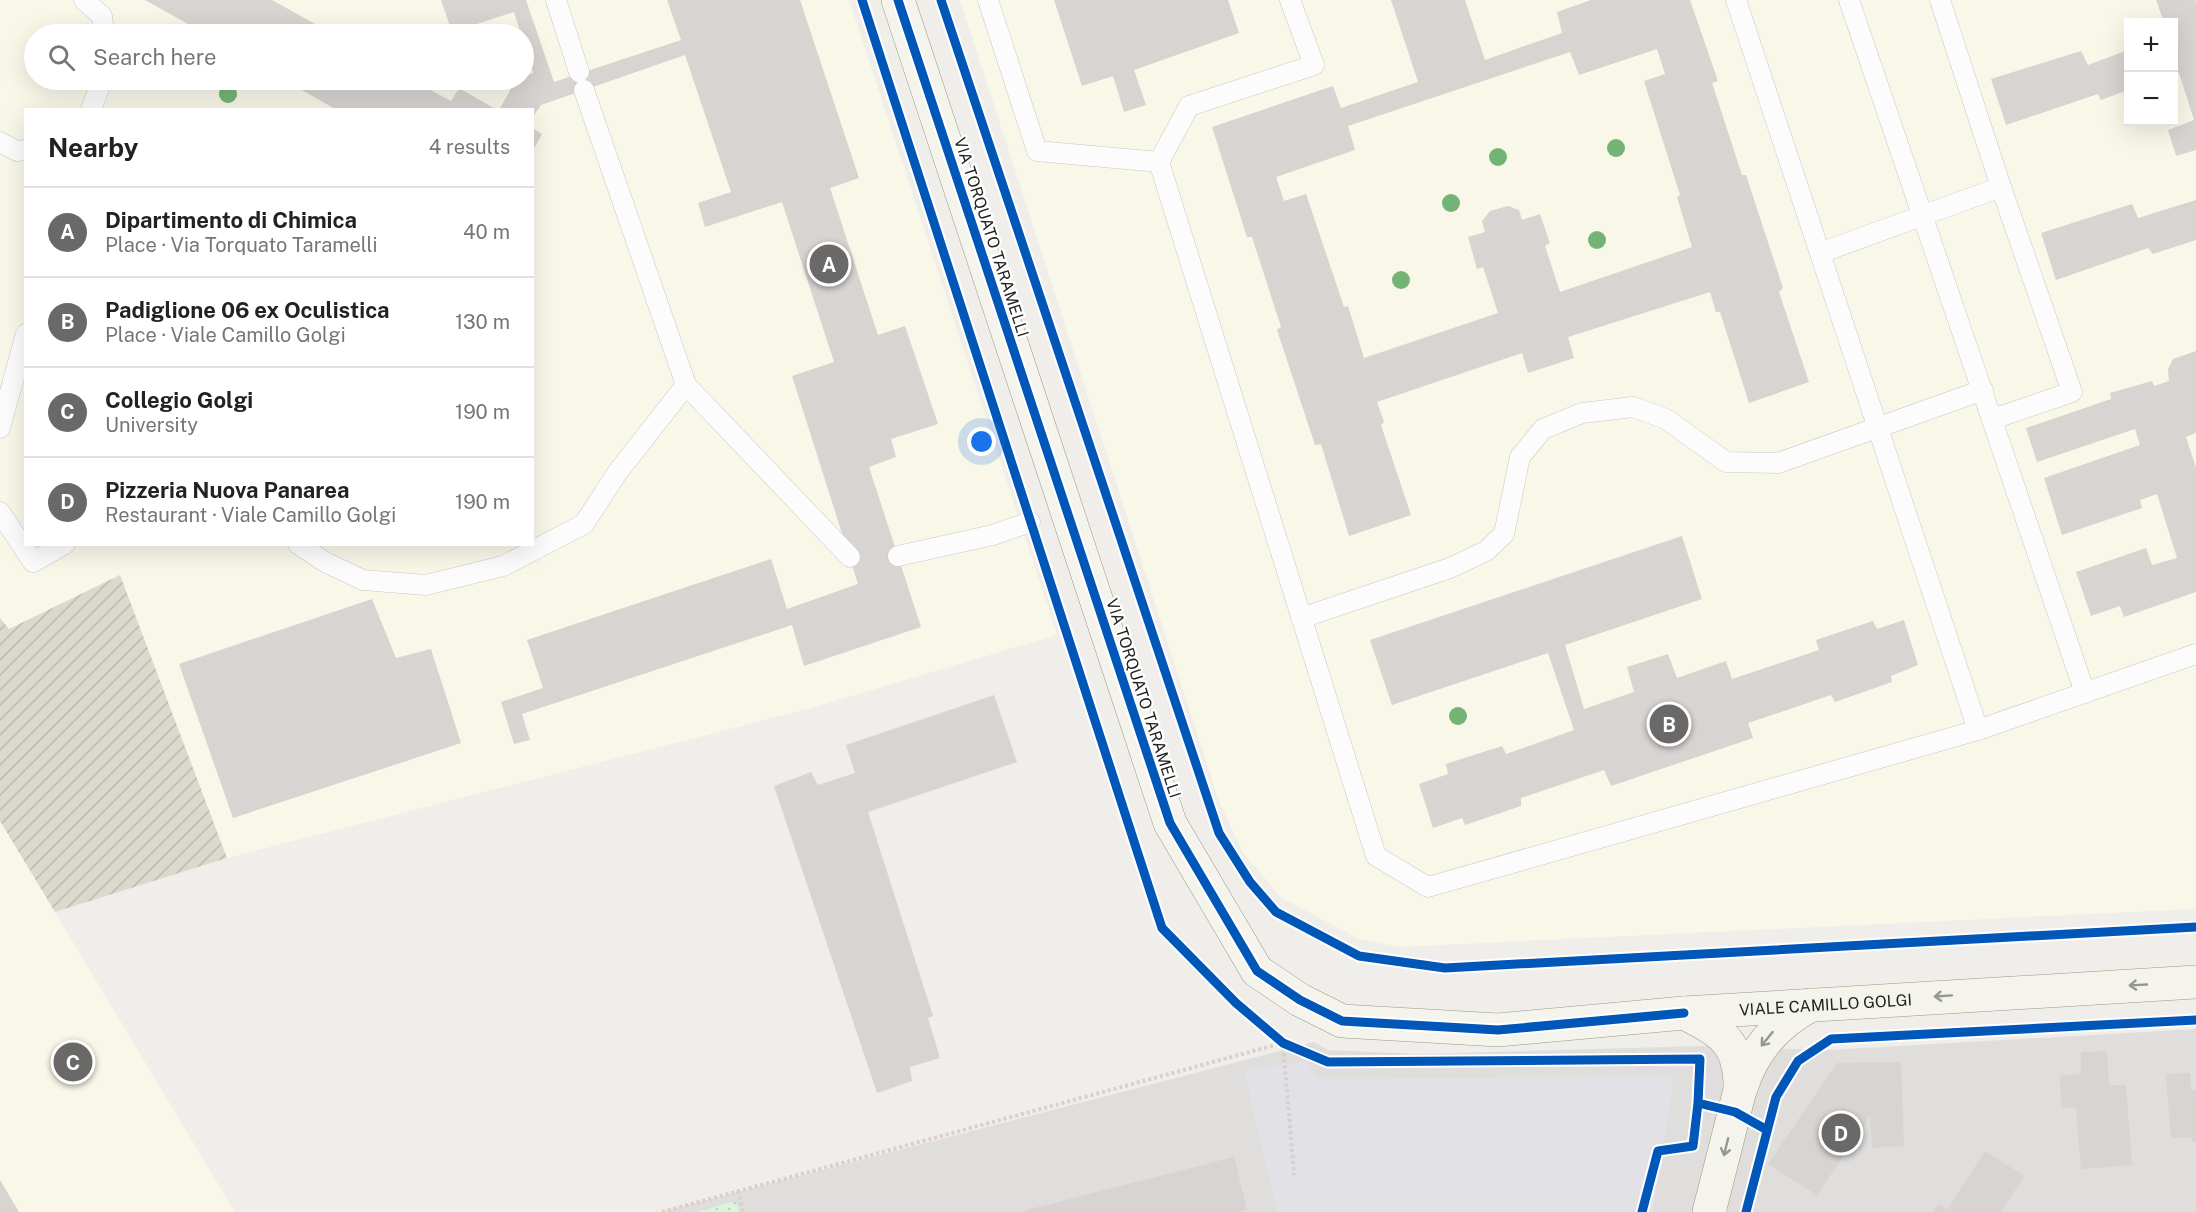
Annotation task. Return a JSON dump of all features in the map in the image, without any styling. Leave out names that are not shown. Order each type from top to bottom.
[{"type":"main road","name":"VIA TORQUATO TARAMELLI","points":[[898,0],[1170,823],[1257,971],[1300,1000],[1342,1021],[1498,1030],[1684,1013]]},
{"type":"main road","name":"VIALE CAMILLO GOLGI","points":[[1684,1013],[2196,982]]},
{"type":"main road","points":[[1740,1090],[1748,1066],[1762,1044],[1792,1015],[1812,1004]]},
{"type":"main road","name":"VIALE CAMILLO GOLGI","points":[[1684,1013],[1712,1026],[1729,1042],[1741,1069],[1740,1090],[1709,1212]]},
{"type":"lane","points":[[84,0],[102,15],[103,24]]},
{"type":"lane","points":[[556,0],[686,385],[850,557]]},
{"type":"lane","points":[[988,0],[1038,151],[1160,162]]},
{"type":"lane","points":[[1290,0],[1314,65],[1189,106],[1160,162],[1376,856],[1428,887],[1978,730],[2196,654]]},
{"type":"lane","points":[[1736,0],[1978,730]]},
{"type":"lane","points":[[1849,0],[2085,693]]},
{"type":"lane","points":[[1940,0],[2001,187],[2072,392],[1993,419]]},
{"type":"lane","points":[[92,108],[98,90]]},
{"type":"lane","points":[[0,142],[17,151],[24,150]]},
{"type":"lane","points":[[1820,253],[2001,187]]},
{"type":"lane","points":[[0,428],[24,341]]},
{"type":"lane","points":[[301,546],[326,562],[363,580],[426,585],[503,566],[584,524],[617,473],[686,385]]},
{"type":"lane","points":[[1302,618],[1450,568],[1486,551],[1504,534],[1520,456],[1543,429],[1582,413],[1633,407],[1666,419],[1726,462],[1778,463],[1983,390]]},
{"type":"lane","points":[[0,512],[33,562],[61,546]]},
{"type":"lane","points":[[898,556],[993,536],[1030,522]]},
{"type":"path","points":[[1798,1060],[1831,1039]]},
{"type":"path","points":[[662,1212],[1284,1042],[1294,1175]]},
{"type":"path","points":[[738,1191],[743,1212]]},
{"type":"shaded area","points":[[0,0],[849,0],[1057,635],[808,709],[227,858],[55,912],[235,1212],[0,1212]]},
{"type":"shaded area","points":[[960,0],[2196,0],[2196,909],[1399,947],[1359,939],[1282,898],[1243,853],[1219,801]]},
{"type":"shaded area","points":[[120,575],[227,858],[55,912],[0,821],[0,618],[9,629]]},
{"type":"shaded area","points":[[2196,1029],[2196,1212],[661,1212],[1314,1042],[1328,1050],[1419,1054],[1699,1046],[1829,1050]]},
{"type":"shaded area","points":[[1306,1061],[1319,1079],[1674,1076],[1653,1212],[1277,1212],[1244,1070]]},
{"type":"green space","points":[[736,1201],[739,1212],[697,1212]]},
{"type":"building","points":[[145,0],[272,0],[315,24],[188,24]]},
{"type":"building","points":[[441,0],[526,0],[554,82],[681,40],[667,0],[800,0],[859,178],[830,188],[878,335],[905,326],[938,424],[891,439],[896,457],[869,467],[921,627],[804,666],[792,625],[522,714],[530,740],[514,744],[501,702],[543,688],[527,640],[771,559],[787,609],[858,584],[792,376],[834,362],[782,202],[705,227],[698,203],[731,192],[685,55],[541,105],[534,115],[534,108],[500,108],[510,90],[534,90],[534,24],[518,24],[514,12],[477,24],[449,24]]},
{"type":"building","points":[[1054,0],[1228,0],[1239,33],[1134,70],[1146,105],[1124,112],[1113,76],[1082,86]]},
{"type":"building","points":[[1391,0],[1465,0],[1485,60],[1562,33],[1557,12],[1591,0],[1690,0],[1718,81],[1712,83],[1742,175],[1746,175],[1783,288],[1779,292],[1809,382],[1749,403],[1720,312],[1716,312],[1710,292],[1568,337],[1574,358],[1528,373],[1522,353],[1377,402],[1384,422],[1381,425],[1411,515],[1349,536],[1321,444],[1315,445],[1277,330],[1281,327],[1252,237],[1247,237],[1212,127],[1333,86],[1341,108],[1418,82]],"holes":[[[1657,49],[1665,74],[1644,81],[1680,195],[1677,197],[1692,247],[1560,292],[1545,246],[1550,243],[1540,214],[1522,220],[1519,210],[1508,206],[1490,211],[1482,221],[1485,232],[1468,237],[1477,269],[1483,267],[1498,313],[1364,358],[1348,306],[1344,307],[1306,194],[1284,201],[1276,177],[1355,150],[1348,126],[1570,52],[1579,75]]]},
{"type":"building","points":[[2156,0],[2195,0],[2196,150],[2176,156],[2168,130],[2194,120],[2178,73],[2178,18],[2163,18]]},
{"type":"building","points":[[2081,51],[2088,65],[2124,52],[2124,91],[2101,100],[2098,94],[2006,125],[1991,79]]},
{"type":"building","points":[[302,90],[431,90],[451,101],[458,90],[462,90],[494,108],[333,108]]},
{"type":"building","points":[[534,129],[542,134],[534,148]]},
{"type":"building","points":[[2196,200],[2196,240],[2153,254],[2148,248],[2056,280],[2041,233],[2132,204],[2138,218]]},
{"type":"building","points":[[2196,351],[2196,433],[2186,437],[2196,468],[2196,592],[2124,617],[2120,606],[2091,616],[2076,572],[2146,548],[2152,565],[2177,558],[2157,494],[2140,500],[2142,508],[2062,535],[2044,478],[2140,445],[2135,429],[2037,462],[2026,428],[2111,399],[2110,393],[2152,381],[2154,386],[2169,381],[2168,369],[2173,359]]},
{"type":"building","points":[[1682,536],[1702,599],[1565,645],[1584,709],[1634,692],[1627,667],[1668,654],[1677,678],[1726,661],[1732,679],[1819,650],[1816,640],[1873,621],[1877,629],[1904,620],[1918,665],[1891,676],[1892,682],[1835,702],[1831,695],[1748,723],[1753,738],[1611,786],[1604,770],[1521,798],[1521,806],[1465,825],[1462,818],[1433,828],[1419,784],[1448,774],[1446,764],[1502,746],[1506,754],[1574,730],[1548,653],[1392,705],[1370,640]]},
{"type":"building","points":[[372,599],[396,658],[431,649],[461,743],[233,818],[179,664]]},
{"type":"building","points":[[994,695],[1017,762],[868,812],[933,1016],[928,1018],[940,1058],[910,1067],[912,1081],[877,1093],[774,786],[811,772],[818,785],[855,773],[846,745]]},
{"type":"building","points":[[2107,1051],[2109,1085],[2126,1085],[2132,1165],[2081,1169],[2076,1108],[2061,1107],[2060,1076],[2081,1074],[2081,1052]]},
{"type":"building","points":[[1901,1062],[1904,1146],[1872,1148],[1870,1116],[1817,1195],[1768,1164],[1837,1063]]},
{"type":"building","points":[[2190,1073],[2191,1090],[2196,1090],[2196,1142],[2192,1143],[2192,1138],[2171,1138],[2166,1074]]},
{"type":"building","points":[[1985,1151],[2024,1176],[2001,1212],[1933,1212],[1939,1203],[1947,1210]]},
{"type":"building","points":[[1234,1157],[1247,1210],[1238,1212],[1019,1212]]},
{"type":"building","points":[[0,1180],[19,1212],[0,1212]]},
{"type":"cycle path","points":[[862,0],[1162,928],[1236,1003],[1283,1043],[1328,1062],[1700,1059],[1698,1103],[1735,1112],[1767,1130]]},
{"type":"cycle path","points":[[898,0],[1170,823],[1257,971],[1300,1000],[1342,1021],[1498,1030],[1684,1013]]},
{"type":"cycle path","points":[[941,0],[1219,833],[1250,882],[1276,912],[1359,956],[1445,968],[2196,927]]},
{"type":"cycle path","points":[[1746,1212],[1776,1097],[1798,1061],[1831,1039],[2196,1020]]},
{"type":"cycle path","points":[[1642,1212],[1658,1151],[1693,1146],[1698,1103]]},
{"type":"place","name":"Dipartimento di Chimica","points":[[829,264]]},
{"type":"place","name":"Padiglione 06 ex Oculistica","points":[[1669,724]]},
{"type":"place","name":"Collegio Golgi","points":[[73,1062]]},
{"type":"place","name":"Pizzeria Nuova Panarea","points":[[1841,1133]]}]
